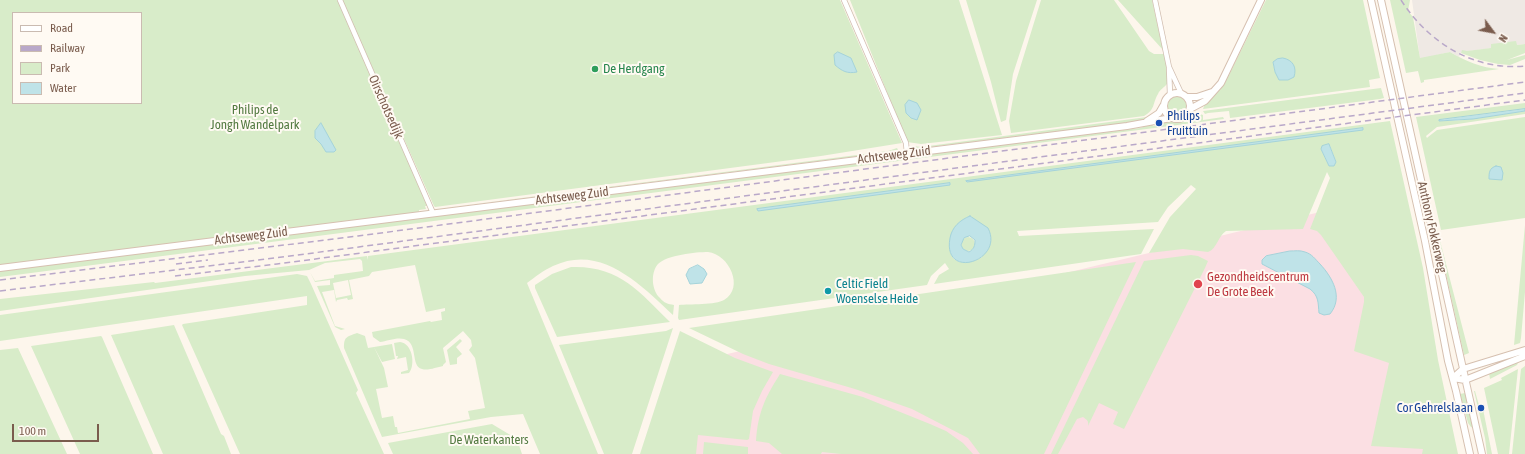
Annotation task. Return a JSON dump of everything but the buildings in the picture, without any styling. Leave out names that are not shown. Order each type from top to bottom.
[{"type":"street","name":"Oirschotsedijk","points":[[340,0],[433,213]]},
{"type":"street","points":[[844,0],[906,143],[907,154]]},
{"type":"street","points":[[1155,0],[1169,67],[1170,95]]},
{"type":"street","points":[[1181,93],[1175,93],[1166,98],[1163,106],[1165,113],[1171,118],[1175,119],[1186,116],[1190,109],[1205,101],[1222,84],[1261,0]]},
{"type":"street","name":"Anthony Fokkerweg","points":[[1371,0],[1424,236],[1448,361],[1470,454]]},
{"type":"street","name":"Anthony Fokkerweg","points":[[1381,0],[1482,454]]},
{"type":"street","points":[[1169,67],[1181,93],[1187,97],[1197,97],[1208,94],[1216,89]]},
{"type":"street","points":[[1187,97],[1190,109]]},
{"type":"street","name":"Achtseweg Zuid","points":[[1144,123],[1159,113],[1163,106]]},
{"type":"street","name":"Achtseweg Zuid","points":[[0,268],[907,154],[1144,123],[1171,118]]},
{"type":"street","points":[[1453,378],[1463,369],[1525,350]]},
{"type":"street","points":[[1453,378],[1465,380],[1525,356]]},
{"type":"shaded area","points":[[1412,0],[1525,0],[1525,44],[1461,52],[1459,57],[1450,52],[1420,59]]},
{"type":"shaded area","name":"Gezondheidscentrum De Grote Beek","points":[[1345,206],[1436,454],[684,454],[690,363]]},
{"type":"green space","name":"Philips de Jongh Wandelpark","points":[[0,0],[338,0],[428,206],[425,206],[426,209],[419,210],[419,212],[0,265]]},
{"type":"green space","name":"De Herdgang","points":[[342,0],[840,0],[902,143],[821,156],[435,207]]},
{"type":"green space","points":[[850,0],[959,0],[1002,135],[921,144],[907,142]]},
{"type":"green space","points":[[966,0],[1037,0],[1013,74],[1006,120],[1001,122],[991,82]]},
{"type":"green space","points":[[1041,0],[1114,0],[1149,51],[1154,54],[1164,54],[1167,67],[1167,84],[1159,92],[1148,113],[1144,116],[1011,133],[1009,121],[1016,81]]},
{"type":"green space","points":[[1118,0],[1152,0],[1163,50]]},
{"type":"green space","points":[[1266,0],[1363,0],[1380,78],[1369,80],[1370,87],[1203,109],[1205,104],[1220,90]],"holes":[[[1273,62],[1294,77],[1275,72]]]},
{"type":"green space","points":[[1390,0],[1410,0],[1408,11],[1413,17],[1420,58],[1450,52],[1474,64],[1499,69],[1424,80],[1424,82],[1421,83],[1418,71],[1406,73]]},
{"type":"green space","points":[[1516,41],[1517,45],[1525,44],[1525,53],[1507,60],[1525,55],[1525,59],[1510,65],[1480,60],[1461,53],[1462,50],[1467,51],[1491,48],[1491,44]]},
{"type":"green space","points":[[1381,88],[1384,98],[1380,99],[1230,118],[1229,111],[1205,114],[1203,111]]},
{"type":"green space","points":[[1177,96],[1184,99],[1187,106],[1184,113],[1177,116],[1170,113],[1167,106],[1170,99]]},
{"type":"green space","points":[[1525,103],[1525,109],[1439,120],[1464,120],[1525,111],[1525,114],[1437,127],[1426,136],[1427,138],[1437,130],[1525,117],[1525,218],[1441,230],[1416,117]]},
{"type":"green space","points":[[1193,112],[1203,115],[1203,120],[1223,117],[1224,119],[0,277],[0,271],[1140,128],[1152,124],[1153,126],[1159,124],[1159,122],[1183,121]]},
{"type":"green space","points":[[1147,117],[1141,121],[915,149],[913,146],[921,147]]},
{"type":"green space","points":[[1390,121],[1423,268],[1438,360],[1458,454],[1422,454],[1423,449],[1371,446],[1389,363],[1354,351],[1364,297],[1321,235],[1317,231],[1310,229],[1330,178],[1327,172],[1303,229],[1226,231],[1208,252],[1183,249],[1149,253],[1170,217],[1196,189],[1191,185],[1168,207],[1158,222],[1017,231],[1019,236],[1154,229],[1141,254],[934,284],[939,275],[949,269],[945,263],[931,276],[927,285],[679,320],[679,305],[715,303],[724,300],[730,295],[734,280],[732,272],[728,265],[716,254],[708,252],[696,253],[668,258],[658,264],[655,268],[653,282],[655,291],[657,295],[666,303],[674,305],[673,315],[634,280],[604,263],[588,260],[571,260],[553,266],[527,283],[598,454],[540,454],[523,414],[491,417],[382,437],[344,348],[345,339],[350,335],[357,333],[365,336],[368,348],[374,347],[384,368],[388,387],[376,389],[382,418],[393,416],[398,433],[470,419],[468,411],[485,408],[475,358],[469,350],[472,346],[471,340],[463,331],[443,348],[446,362],[443,366],[427,370],[418,367],[416,364],[413,349],[409,341],[398,338],[380,342],[373,337],[372,332],[442,320],[441,312],[445,311],[445,308],[426,312],[415,265],[372,272],[369,276],[349,280],[353,299],[348,300],[347,298],[337,300],[336,302],[334,290],[322,292],[335,326],[345,329],[341,330],[335,327],[317,286],[330,285],[330,280],[315,282],[310,272],[315,281],[334,278],[334,275],[363,271],[362,261],[360,259],[325,263],[309,270],[245,276],[0,311],[0,299],[155,283],[367,256],[368,260],[368,256]],"holes":[[[1330,146],[1336,162],[1329,166],[1321,149]],[[971,216],[982,257],[967,262],[957,261],[953,258],[950,245],[960,222]],[[348,280],[351,295],[336,298],[333,283]]]},
{"type":"green space","points":[[897,148],[898,150],[892,152],[436,209],[888,151]]},
{"type":"green space","points":[[1525,225],[1525,292],[1521,338],[1520,343],[1514,345]]},
{"type":"green space","points":[[1436,229],[1469,353],[1464,355]]},
{"type":"green space","points":[[965,237],[971,237],[975,241],[975,247],[971,251],[965,251],[961,247],[961,241]]},
{"type":"green space","points":[[1191,255],[1198,256],[1208,261],[1124,429],[1113,424],[1118,412],[1099,403],[1088,426],[1087,421],[1083,417],[1077,419],[1058,454],[1051,454],[1144,261]]},
{"type":"green space","points":[[1136,262],[1044,454],[980,454],[968,438],[912,409],[855,389],[769,364],[743,354],[689,328]]},
{"type":"green space","points":[[571,267],[602,270],[615,275],[637,290],[670,322],[557,337],[535,285],[552,274]]},
{"type":"green space","points":[[297,274],[307,276],[311,284],[358,390],[356,393],[384,454],[240,454],[182,325],[307,305],[307,296],[0,341],[0,315]]},
{"type":"green space","points":[[174,325],[231,454],[163,454],[111,335]]},
{"type":"green space","points":[[673,328],[632,454],[604,454],[559,345],[666,331]]},
{"type":"green space","points":[[680,331],[735,358],[773,372],[753,411],[749,439],[698,435],[696,454],[640,454]]},
{"type":"green space","points":[[101,336],[153,454],[80,454],[31,346]]},
{"type":"green space","points":[[460,339],[462,341],[456,347],[462,354],[457,358],[457,364],[450,365],[447,350]]},
{"type":"green space","points":[[400,342],[407,346],[412,354],[412,364],[409,373],[401,374],[401,372],[408,370],[406,357],[397,359],[398,356],[396,356],[394,343]]},
{"type":"green space","points":[[392,344],[395,359],[382,362],[374,347]]},
{"type":"green space","points":[[18,348],[67,454],[0,454],[0,350]]},
{"type":"green space","points":[[1519,361],[1517,365],[1490,379],[1489,373]]},
{"type":"green space","points":[[1525,366],[1525,454],[1512,454],[1521,369]]},
{"type":"green space","points":[[1518,369],[1509,454],[1498,454],[1484,388],[1502,380],[1501,378]]},
{"type":"green space","points":[[780,374],[863,397],[930,424],[946,431],[963,443],[973,454],[841,454],[822,452],[821,454],[782,454],[769,443],[756,441],[758,422],[763,406]]},
{"type":"green space","points":[[1474,391],[1480,409],[1483,409],[1492,454],[1487,454],[1485,438]]},
{"type":"green space","points":[[1465,393],[1473,428],[1468,423],[1460,394]]},
{"type":"green space","name":"De Waterkanters","points":[[492,424],[517,439],[522,454],[393,454],[388,443]]},
{"type":"green space","points":[[704,442],[748,447],[748,454],[703,454]]},
{"type":"water","points":[[838,52],[851,58],[857,72],[845,72],[835,65],[834,55]]},
{"type":"water","points":[[1283,58],[1292,62],[1295,70],[1294,77],[1288,80],[1279,80],[1275,72],[1273,62],[1277,59]]},
{"type":"water","points":[[909,100],[917,103],[921,110],[917,120],[911,118],[906,113],[905,105]]},
{"type":"water","points":[[1525,109],[1525,111],[1473,119],[1439,121],[1439,120]]},
{"type":"water","points":[[321,123],[336,150],[334,152],[326,152],[315,138],[315,131]]},
{"type":"water","points":[[1363,128],[1363,130],[966,181]]},
{"type":"water","points":[[1329,144],[1336,162],[1334,166],[1329,166],[1321,149],[1322,146]]},
{"type":"water","points":[[1496,166],[1501,167],[1503,173],[1502,180],[1489,179],[1491,169]]},
{"type":"water","points":[[950,183],[950,185],[758,211],[757,209]]},
{"type":"water","points":[[970,216],[988,228],[991,240],[988,250],[981,257],[972,262],[963,262],[955,259],[950,251],[951,234],[955,227]],"holes":[[[970,236],[975,240],[974,247],[971,251],[969,252],[963,249],[961,245],[964,238]]]},
{"type":"water","points":[[1290,251],[1301,251],[1310,254],[1329,275],[1336,294],[1334,308],[1330,314],[1324,315],[1319,313],[1317,297],[1310,289],[1262,264],[1262,260],[1266,256]]},
{"type":"water","points":[[698,265],[704,269],[707,274],[702,283],[690,284],[686,275],[689,269]]},
{"type":"railway","points":[[1401,0],[1424,29],[1438,41],[1454,51],[1487,64],[1525,66]]},
{"type":"railway","points":[[0,280],[358,236],[1525,82]]},
{"type":"railway","points":[[0,291],[275,258],[1525,93]]},
{"type":"railway","points":[[175,276],[277,264],[1525,100]]},
{"type":"railway","points":[[176,264],[208,260]]},
{"type":"place","name":"De Herdgang","points":[[595,69]]},
{"type":"place","name":"Philips Fruittuin","points":[[1159,123]]},
{"type":"place","name":"Gezondheidscentrum De Grote Beek","points":[[1198,284]]},
{"type":"place","name":"Celtic Field Woenselse Heide","points":[[828,291]]},
{"type":"place","name":"Cor Gehrelslaan","points":[[1481,408]]}]
